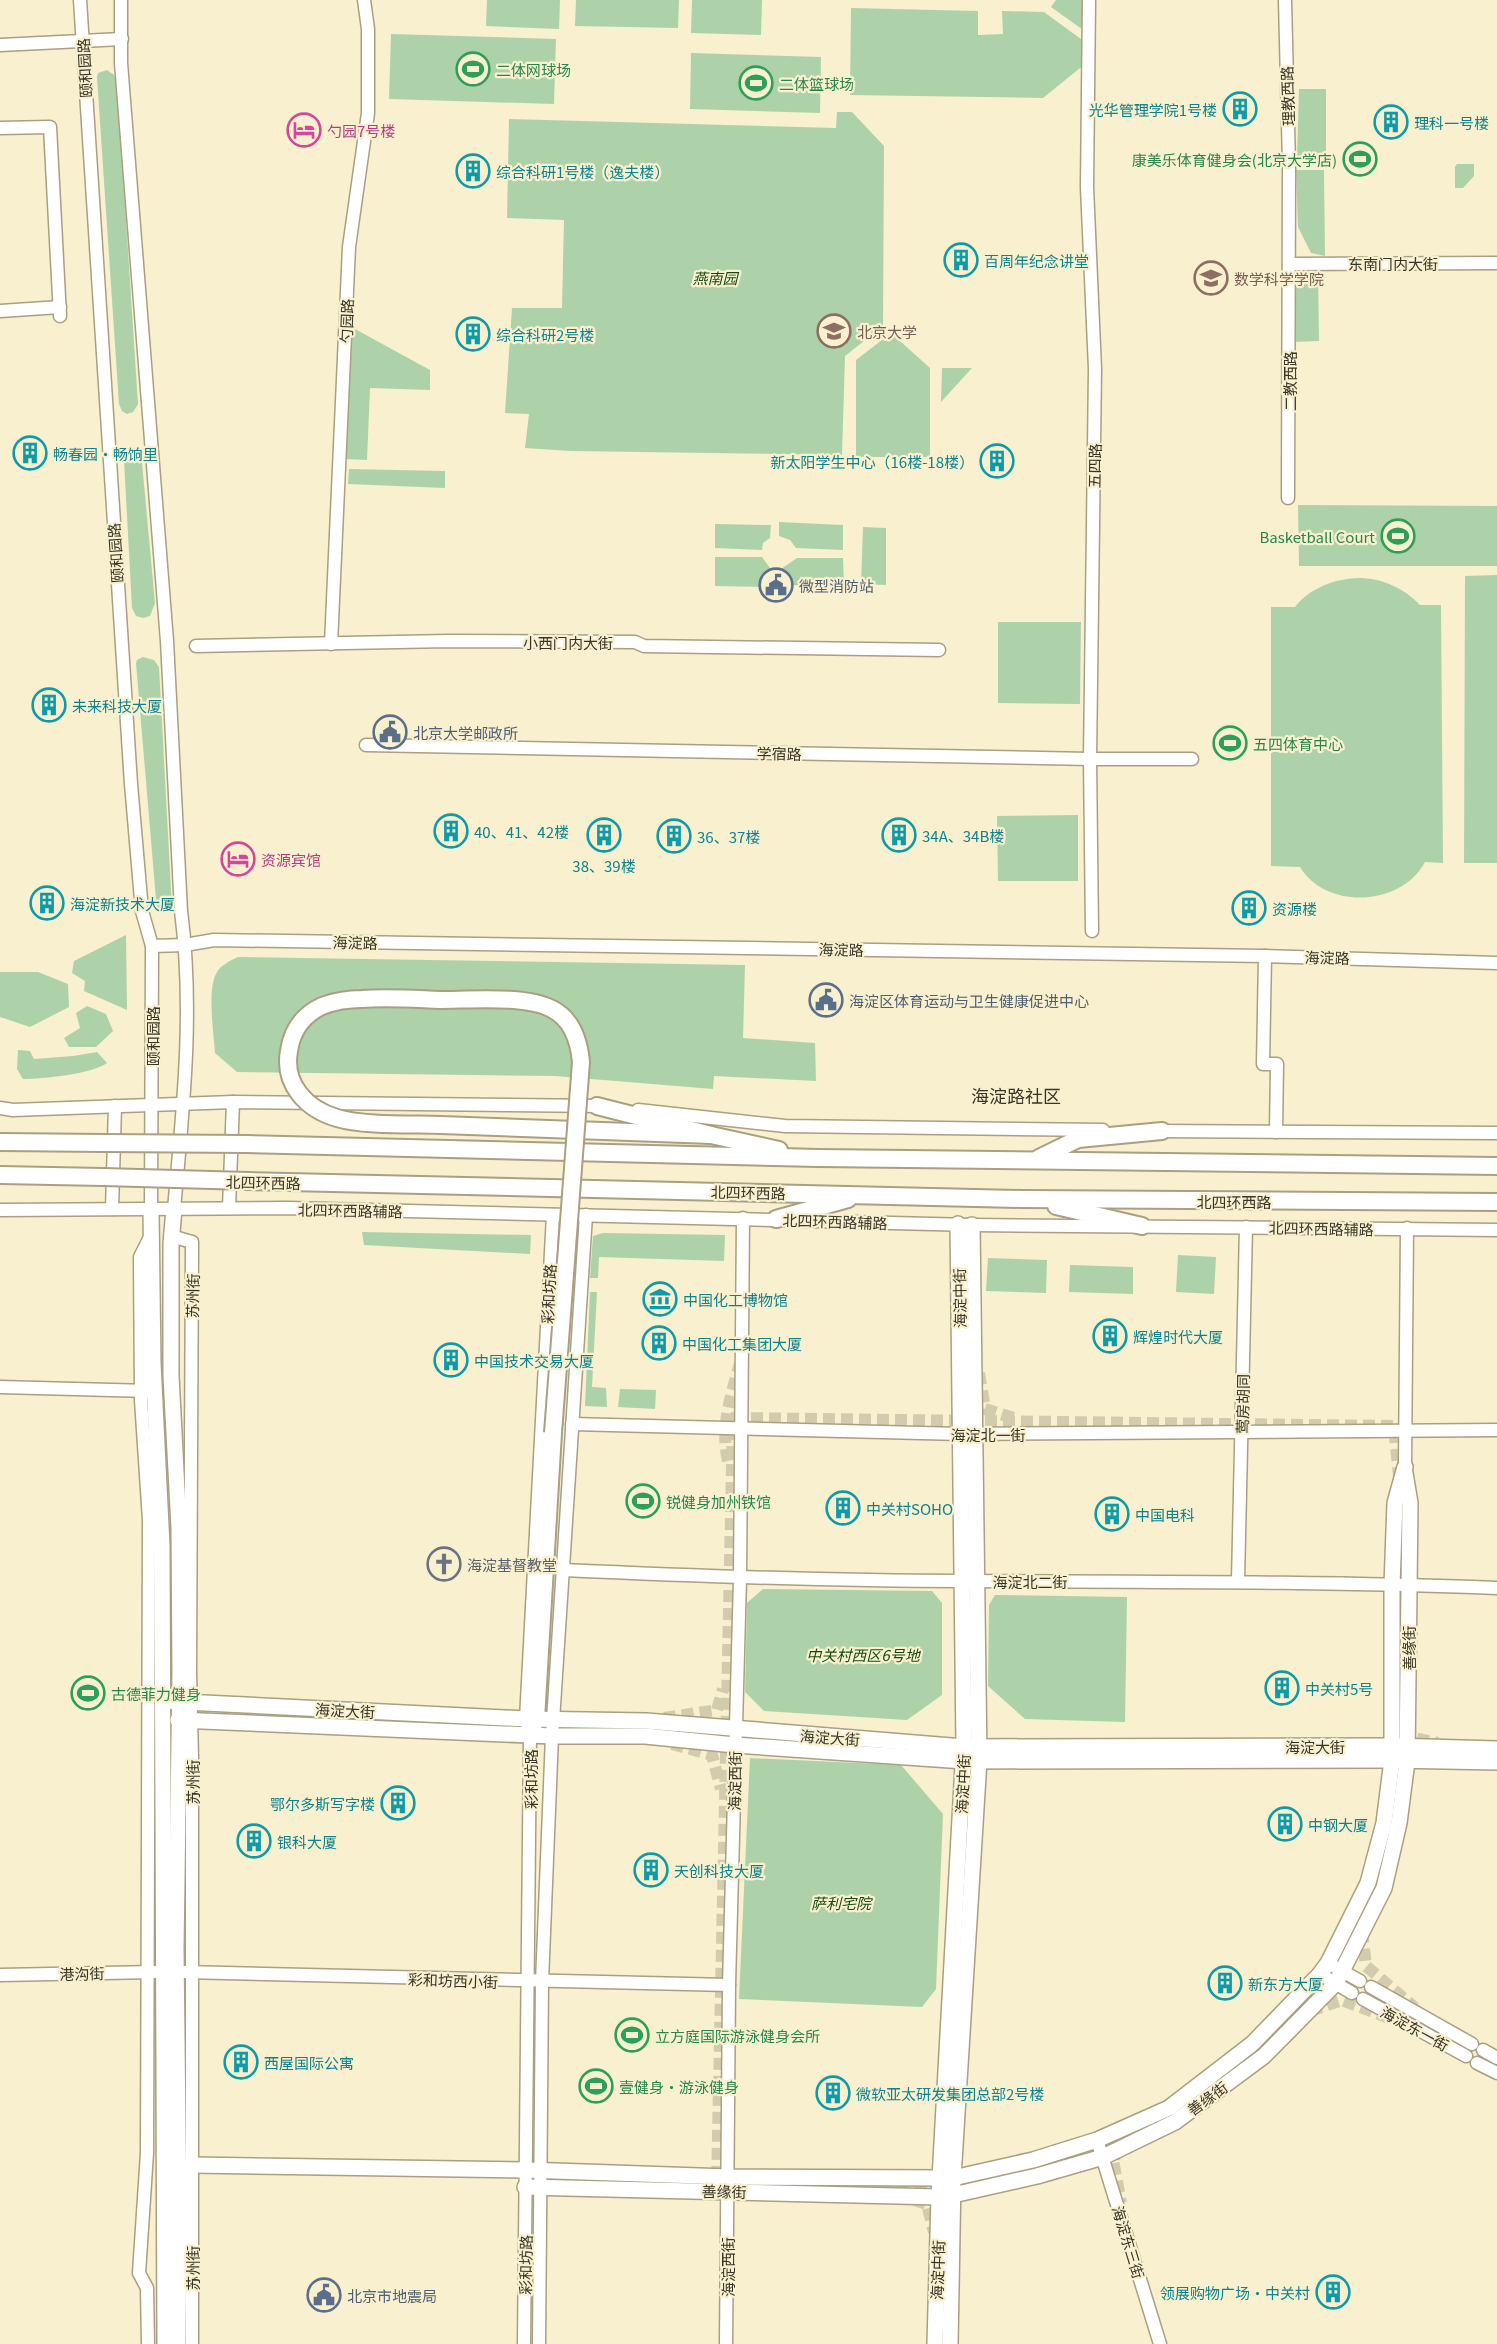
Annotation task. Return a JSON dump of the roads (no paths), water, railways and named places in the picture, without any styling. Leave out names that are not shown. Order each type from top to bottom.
[{"type":"highway","points":[[531,1724],[553,1432],[581,1062],[579,1043],[570,1024],[552,1009],[526,1001],[364,999],[322,1007],[299,1022],[292,1037],[288,1052],[291,1081],[297,1092],[316,1108],[348,1120],[441,1125],[711,1135]]},
{"type":"highway","points":[[597,1106],[711,1135],[818,1158]]},
{"type":"highway","points":[[1036,1159],[1078,1139],[1162,1131]]},
{"type":"highway","points":[[0,1142],[247,1144],[818,1158],[1497,1166]]},
{"type":"highway","name":"北四环西路","points":[[0,1175],[1022,1199],[1497,1202]]},
{"type":"highway","points":[[776,1218],[865,1194]]},
{"type":"highway","points":[[1022,1199],[1142,1226]]},
{"type":"main road","name":"苏州街","points":[[165,2344],[170,1972],[178,1721],[179,1528],[171,1376],[171,1236],[174,1209]]},
{"type":"main road","name":"苏州街","points":[[151,1210],[147,1391],[178,1702]]},
{"type":"main road","name":"海淀中街","points":[[935,2344],[972,1753],[965,1224]]},
{"type":"main road","name":"善缘街","points":[[192,2165],[533,2170],[946,2196],[1037,2176],[1103,2157],[1174,2122],[1264,2056],[1340,1977],[1384,1888],[1399,1823],[1400,1754],[1409,1585],[1410,1503],[1404,1467]]},
{"type":"main road","name":"善缘街","points":[[533,2187],[947,2178],[1033,2160],[1097,2140],[1169,2108],[1252,2044],[1324,1969],[1368,1883],[1384,1823],[1400,1754],[1392,1585],[1395,1503],[1404,1467]]},
{"type":"main road","name":"海淀大街","points":[[178,1702],[531,1724],[552,1736],[735,1737],[972,1753],[1400,1754],[1497,1749]]},
{"type":"main road","name":"海淀大街","points":[[178,1721],[531,1724],[553,1720],[646,1722],[735,1737]]},
{"type":"main road","name":"海淀大街","points":[[1400,1754],[1497,1762]]},
{"type":"main road","name":"苏州街","points":[[170,1972],[179,2214],[178,2344]]},
{"type":"main road","name":"海淀中街","points":[[946,2196],[950,2344]]},
{"type":"street","name":"颐和园路","points":[[80,0],[130,773],[142,911],[152,946],[151,1210]]},
{"type":"street","points":[[121,0],[122,63],[167,641],[181,911],[185,945],[187,1068],[174,1209]]},
{"type":"street","name":"勺园路","points":[[331,644],[349,247],[368,113],[368,29],[364,0]]},
{"type":"street","name":"五四路","points":[[1089,0],[1087,187],[1095,369],[1090,759],[1092,931]]},
{"type":"street","name":"理教西路","points":[[1285,0],[1290,264]]},
{"type":"street","points":[[0,45],[122,39]]},
{"type":"street","points":[[0,128],[50,127],[60,311],[0,311]]},
{"type":"street","name":"东南门内大街","points":[[1290,264],[1497,263]]},
{"type":"street","name":"二教西路","points":[[1288,498],[1290,264]]},
{"type":"street","name":"小西门内大街","points":[[196,646],[448,641],[634,642],[644,646],[707,648],[939,650]]},
{"type":"street","name":"学宿路","points":[[366,746],[1192,759]]},
{"type":"street","name":"海淀路","points":[[152,946],[185,945],[214,940],[1265,956],[1497,963]]},
{"type":"street","points":[[1265,956],[1263,1064],[1276,1064],[1276,1132]]},
{"type":"street","points":[[229,1208],[232,1102]]},
{"type":"street","points":[[0,1108],[13,1110],[232,1102],[597,1106],[785,1126],[1497,1133]]},
{"type":"street","points":[[112,1209],[115,1106]]},
{"type":"street","name":"北四环西路辅路","points":[[151,1210],[229,1208],[776,1218],[965,1224],[1497,1230]]},
{"type":"street","points":[[0,1210],[151,1210]]},
{"type":"street","name":"彩和坊路","points":[[539,2344],[528,1981],[531,1724],[553,1215]]},
{"type":"street","name":"彩和坊路","points":[[533,2170],[552,1736],[585,1215]]},
{"type":"street","name":"海淀西街","points":[[726,2344],[729,1985],[740,1578],[744,1218]]},
{"type":"street","points":[[552,1228],[561,1223],[579,1224],[584,1230]]},
{"type":"street","name":"莺房胡同","points":[[1238,1581],[1246,1227]]},
{"type":"street","name":"善缘街","points":[[1404,1467],[1407,1228]]},
{"type":"street","name":"苏州街","points":[[171,1236],[192,1242],[178,1702]]},
{"type":"street","points":[[0,1387],[147,1391]]},
{"type":"street","name":"苏州街","points":[[147,1391],[149,1520],[170,1972],[192,2165],[192,2344]]},
{"type":"street","name":"海淀北一街","points":[[572,1424],[968,1434],[1497,1430]]},
{"type":"street","name":"海淀北二街","points":[[563,1570],[740,1578],[1238,1581],[1497,1588]]},
{"type":"street","name":"苏州街","points":[[148,2344],[147,2288],[139,2273],[147,2153],[170,1972],[178,1721]]},
{"type":"street","name":"海淀东一街","points":[[1324,1969],[1340,1977],[1366,1984],[1497,2058]]},
{"type":"street","name":"港沟街","points":[[0,1975],[170,1972]]},
{"type":"street","name":"彩和坊西小街","points":[[170,1972],[729,1985]]},
{"type":"street","name":"海淀东一街","points":[[1340,1977],[1358,1996],[1497,2073]]},
{"type":"street","name":"海淀东三街","points":[[1097,2140],[1160,2344]]},
{"type":"street","name":"彩和坊路","points":[[524,2344],[533,2187]]},
{"type":"tunnel","points":[[728,1461],[726,1424],[740,1363]]},
{"type":"tunnel","points":[[979,1373],[985,1409],[1014,1418]]},
{"type":"tunnel","points":[[733,1418],[1394,1426],[1401,1497],[1399,1752],[1393,1816],[1373,1888],[1319,1989],[1250,2054],[1156,2125],[1034,2168],[933,2188],[717,2184],[733,1418]]},
{"type":"tunnel","points":[[664,1718],[717,1710],[723,1689]]},
{"type":"tunnel","points":[[1405,1726],[1414,1738],[1438,1743]]},
{"type":"tunnel","points":[[672,1744],[712,1755],[721,1789]]},
{"type":"tunnel","points":[[1362,1931],[1366,1966],[1415,2008]]},
{"type":"tunnel","points":[[1310,2011],[1342,2000],[1389,2018]]},
{"type":"tunnel","points":[[1120,2147],[1113,2160],[1121,2203]]},
{"type":"tunnel","points":[[914,2200],[927,2204],[934,2232]]},
{"type":"place","name":"二体网球场","points":[[473,69]]},
{"type":"place","name":"二体篮球场","points":[[756,83]]},
{"type":"place","name":"光华管理学院1号楼","points":[[1240,109]]},
{"type":"place","name":"理科一号楼","points":[[1391,122]]},
{"type":"place","name":"勺园7号楼","points":[[304,130]]},
{"type":"place","name":"康美乐体育健身会(北京大学店)","points":[[1360,159]]},
{"type":"place","name":"综合科研1号楼（逸夫楼）","points":[[473,171]]},
{"type":"place","name":"百周年纪念讲堂","points":[[961,260]]},
{"type":"place","name":"数学科学学院","points":[[1211,278]]},
{"type":"place","name":"北京大学","points":[[834,331]]},
{"type":"place","name":"综合科研2号楼","points":[[473,334]]},
{"type":"place","name":"畅春园·畅饷里","points":[[30,453]]},
{"type":"place","name":"新太阳学生中心（16楼-18楼）","points":[[997,461]]},
{"type":"place","name":"Basketball Court","points":[[1398,536]]},
{"type":"place","name":"微型消防站","points":[[776,585]]},
{"type":"place","name":"未来科技大厦","points":[[49,705]]},
{"type":"place","name":"北京大学邮政所","points":[[390,732]]},
{"type":"place","name":"五四体育中心","points":[[1230,743]]},
{"type":"place","name":"40、41、42楼","points":[[451,831]]},
{"type":"place","name":"38、39楼","points":[[604,835]]},
{"type":"place","name":"34A、34B楼","points":[[899,835]]},
{"type":"place","name":"36、37楼","points":[[674,836]]},
{"type":"place","name":"资源宾馆","points":[[238,859]]},
{"type":"place","name":"海淀新技术大厦","points":[[47,903]]},
{"type":"place","name":"资源楼","points":[[1249,908]]},
{"type":"place","name":"海淀区体育运动与卫生健康促进中心","points":[[826,1000]]},
{"type":"place","name":"中国化工博物馆","points":[[660,1299]]},
{"type":"place","name":"辉煌时代大厦","points":[[1110,1336]]},
{"type":"place","name":"中国化工集团大厦","points":[[659,1343]]},
{"type":"place","name":"中国技术交易大厦","points":[[451,1360]]},
{"type":"place","name":"锐健身加州铁馆","points":[[643,1501]]},
{"type":"place","name":"中关村SOHO","points":[[843,1508]]},
{"type":"place","name":"中国电科","points":[[1112,1514]]},
{"type":"place","name":"海淀基督教堂","points":[[444,1564]]},
{"type":"place","name":"中关村5号","points":[[1282,1688]]},
{"type":"place","name":"古德菲力健身","points":[[88,1693]]},
{"type":"place","name":"鄂尔多斯写字楼","points":[[398,1803]]},
{"type":"place","name":"中钢大厦","points":[[1285,1824]]},
{"type":"place","name":"银科大厦","points":[[254,1841]]},
{"type":"place","name":"天创科技大厦","points":[[651,1870]]},
{"type":"place","name":"新东方大厦","points":[[1225,1983]]},
{"type":"place","name":"立方庭国际游泳健身会所","points":[[632,2035]]},
{"type":"place","name":"西屋国际公寓","points":[[241,2062]]},
{"type":"place","name":"壹健身·游泳健身","points":[[596,2086]]},
{"type":"place","name":"微软亚太研发集团总部2号楼","points":[[833,2093]]},
{"type":"place","name":"领展购物广场·中关村","points":[[1333,2292]]},
{"type":"place","name":"北京市地震局","points":[[324,2295]]},
{"type":"district","name":"海淀路社区","points":[[1016,1095]]},
{"type":"park label","name":"燕南园","points":[[715,277]]},
{"type":"park label","name":"中关村西区6号地","points":[[863,1654]]},
{"type":"park label","name":"萨利宅院","points":[[841,1902]]}]
